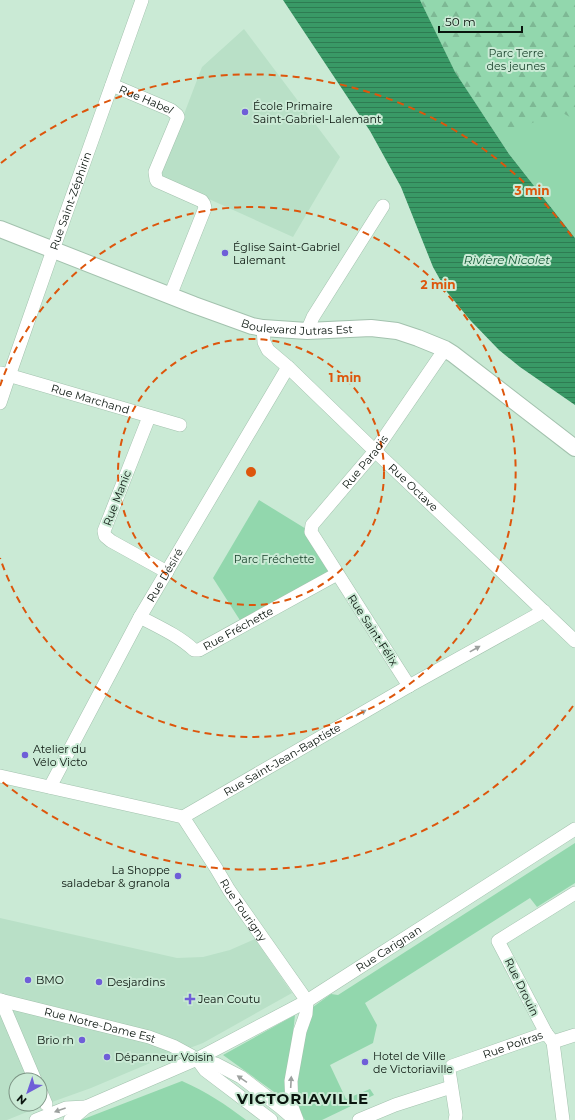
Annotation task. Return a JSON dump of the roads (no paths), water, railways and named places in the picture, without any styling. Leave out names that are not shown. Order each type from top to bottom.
[{"type":"main road","name":"Boulevard Jutras Est","points":[[0,229],[170,296],[252,326],[307,331],[371,328],[391,330],[418,338],[446,349],[575,448]]},
{"type":"street","name":"Rue Saint-Zéphirin","points":[[0,403],[4,374],[53,250],[142,0]]},
{"type":"street","name":"Rue Habel","points":[[112,85],[171,110],[177,115],[178,117],[155,172],[156,179],[202,201],[204,204],[205,208],[170,296]]},
{"type":"street","points":[[307,331],[314,317],[383,206]]},
{"type":"street","name":"Rue Octave","points":[[263,328],[264,342],[268,350],[288,367],[575,641]]},
{"type":"street","name":"Rue Paradis","points":[[338,574],[311,532],[312,525],[375,451],[446,349]]},
{"type":"street","name":"Rue Désiré","points":[[50,787],[140,617],[288,367]]},
{"type":"street","name":"Rue Marchand","points":[[4,374],[180,426]]},
{"type":"street","name":"Rue Manic","points":[[149,416],[104,531],[105,536],[111,541],[167,572]]},
{"type":"street","name":"Rue Fréchette","points":[[140,617],[178,637],[194,650],[199,650],[338,574]]},
{"type":"street","name":"Rue Saint-Félix","points":[[338,574],[409,686]]},
{"type":"street","name":"Rue Saint-Jean-Baptiste","points":[[182,817],[409,686],[544,611]]},
{"type":"street","points":[[0,776],[182,817]]},
{"type":"street","name":"Rue Tourigny","points":[[182,817],[229,890],[307,1001]]},
{"type":"street","name":"Rue Carignan","points":[[86,1107],[197,1059],[307,1001],[575,829]]},
{"type":"street","name":"Rue Drouin","points":[[563,1120],[553,1050],[549,1038],[498,941],[575,894]]},
{"type":"street","points":[[1,1000],[32,1072]]},
{"type":"street","name":"Rue Notre-Dame Est","points":[[1,1000],[149,1037],[173,1046],[197,1059]]},
{"type":"street","points":[[296,1120],[292,1107],[291,1081],[300,1031],[306,1014],[307,1001]]},
{"type":"street","name":"Rue Poitras","points":[[451,1087],[449,1070],[452,1066],[549,1038],[575,1035]]},
{"type":"street","points":[[197,1059],[216,1064],[241,1077],[296,1120]]},
{"type":"street","points":[[197,1059],[205,1070],[270,1120]]},
{"type":"street","points":[[359,1120],[395,1105],[451,1087],[456,1120]]},
{"type":"street","points":[[36,1120],[66,1108],[86,1107]]},
{"type":"street","points":[[70,1120],[86,1107]]},
{"type":"water","name":"Rivière Nicolet","points":[[283,0],[420,0],[455,72],[509,154],[575,238],[575,405],[520,367],[499,350],[470,320],[447,292],[433,267],[401,187],[370,131]]},
{"type":"place","name":"École Primaire Saint-Gabriel-Lalemant","points":[[245,112]]},
{"type":"place","name":"Église Saint-Gabriel Lalemant","points":[[225,253]]},
{"type":"place","name":"Atelier du Vélo Victo","points":[[25,755]]},
{"type":"place","name":"La Shoppe saladebar & granola","points":[[178,876]]},
{"type":"place","name":"BMO","points":[[28,980]]},
{"type":"place","name":"Desjardins","points":[[99,982]]},
{"type":"place","name":"Jean Coutu","points":[[190,999]]},
{"type":"place","name":"Brio rh","points":[[82,1040]]},
{"type":"place","name":"Dépanneur Voisin","points":[[107,1057]]},
{"type":"place","name":"Hotel de Ville de Victoriaville","points":[[365,1062]]},
{"type":"district","name":"VICTORIAVILLE","points":[[303,1099]]},
{"type":"park label","name":"Parc Terre des jeunes","points":[[516,59]]},
{"type":"park label","name":"Parc Fréchette","points":[[274,559]]}]
